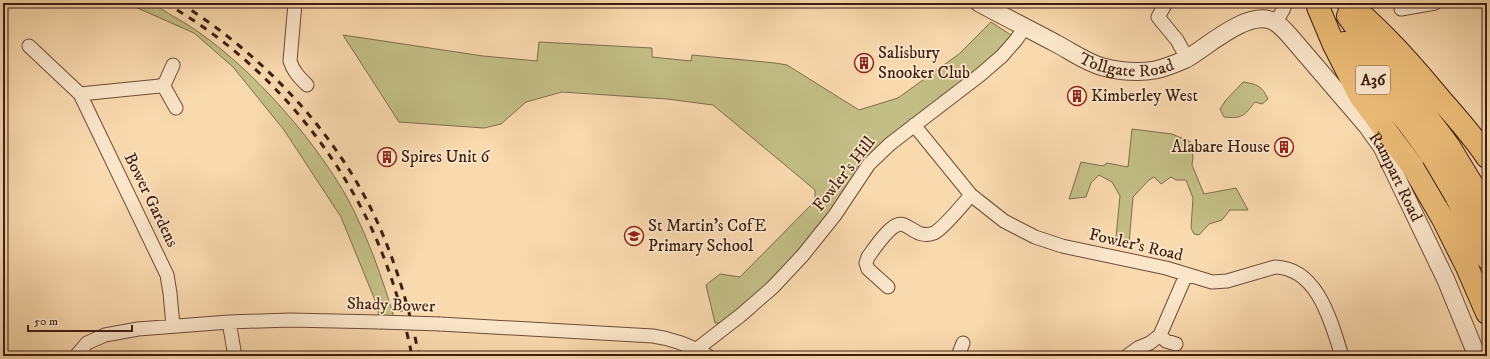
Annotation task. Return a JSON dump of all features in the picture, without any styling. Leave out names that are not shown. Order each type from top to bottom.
[{"type":"highway","name":"A36","points":[[1340,3],[1372,48],[1432,123],[1442,152],[1464,191],[1487,258]]},
{"type":"highway","points":[[1348,3],[1406,59],[1468,131],[1487,156]]},
{"type":"highway","name":"A36","points":[[1316,5],[1353,56],[1404,118],[1442,152]]},
{"type":"highway","points":[[1316,5],[1334,45],[1360,96],[1401,150],[1424,184],[1456,244],[1487,313]]},
{"type":"highway","name":"A36","points":[[1464,191],[1487,213]]},
{"type":"street","points":[[295,3],[290,61],[296,74],[307,85]]},
{"type":"street","name":"Tollgate Road","points":[[978,3],[1084,59],[1103,67],[1138,71],[1154,70],[1174,64],[1187,58],[1248,21],[1269,19],[1276,22]]},
{"type":"street","points":[[1166,3],[1158,17],[1178,40],[1187,58]]},
{"type":"street","points":[[1276,22],[1286,3]]},
{"type":"street","points":[[1401,9],[1435,3]]},
{"type":"street","name":"Rampart Road","points":[[1276,22],[1289,35],[1382,147],[1446,280],[1478,356]]},
{"type":"street","name":"Fowler's Hill","points":[[703,353],[723,330],[773,287],[803,255],[835,215],[870,164],[890,144],[980,75],[1002,56],[1025,27]]},
{"type":"street","name":"Bower Gardens","points":[[29,46],[80,94],[166,274],[174,326]]},
{"type":"street","points":[[163,85],[173,65]]},
{"type":"street","points":[[80,94],[163,85]]},
{"type":"street","points":[[163,85],[176,108]]},
{"type":"street","name":"Fowler's Road","points":[[914,125],[971,195],[1004,221],[1035,237],[1062,246],[1166,268],[1204,280],[1219,282],[1275,268],[1283,268],[1294,272],[1306,280],[1314,288],[1321,299],[1342,356]]},
{"type":"street","points":[[1424,184],[1487,156]]},
{"type":"street","points":[[888,287],[868,269],[866,263],[868,257],[892,227],[898,224],[905,224],[916,233],[926,235],[935,232],[942,227],[971,195]]},
{"type":"street","points":[[1127,356],[1160,336],[1186,274]]},
{"type":"street","name":"Shady Bower","points":[[76,356],[87,343],[105,335],[174,326],[285,320],[440,324],[653,336],[684,343],[703,353]]},
{"type":"street","points":[[229,322],[235,356]]},
{"type":"street","points":[[1160,336],[1166,341],[1176,344]]},
{"type":"street","points":[[958,356],[963,343]]},
{"type":"shaded area","points":[[126,3],[145,3],[153,5],[196,31],[222,50],[247,72],[295,123],[334,176],[349,201],[374,258],[394,317],[379,318],[377,305],[341,217],[284,130],[233,67],[194,33]]},
{"type":"shaded area","points":[[991,22],[1011,35],[1008,44],[999,54],[886,142],[841,200],[773,281],[722,323],[715,323],[706,285],[720,274],[740,277],[815,201],[815,190],[713,105],[667,99],[562,92],[526,102],[501,124],[484,128],[399,122],[343,35],[483,56],[537,61],[539,42],[652,48],[652,57],[691,61],[692,55],[775,63],[787,65],[859,110],[898,98],[959,54]]},
{"type":"shaded area","points":[[1243,82],[1261,88],[1268,99],[1262,104],[1255,102],[1242,116],[1224,117],[1220,109],[1226,100]]},
{"type":"shaded area","points":[[1132,129],[1172,134],[1191,142],[1193,157],[1192,165],[1204,194],[1236,188],[1248,210],[1230,210],[1222,220],[1209,224],[1199,235],[1194,234],[1191,228],[1193,198],[1186,180],[1176,180],[1171,177],[1161,184],[1154,177],[1149,180],[1133,197],[1129,243],[1121,246],[1116,237],[1120,196],[1112,182],[1099,175],[1091,183],[1086,197],[1069,199],[1081,162],[1103,166],[1107,163],[1128,167]]},
{"type":"railway","points":[[165,3],[223,41],[249,64],[298,114],[320,141],[367,218],[383,256],[397,296],[412,356]]},
{"type":"railway","points":[[180,3],[244,49],[273,76],[301,105],[326,136],[349,169],[369,204],[396,268],[405,297],[419,356]]},
{"type":"place","name":"Salisbury Snooker Club","points":[[864,63]]},
{"type":"place","name":"Kimberley West","points":[[1077,96]]},
{"type":"place","name":"Alabare House","points":[[1284,147]]},
{"type":"place","name":"Spires Unit 6","points":[[387,157]]},
{"type":"place","name":"St Martin's CofE Primary School","points":[[634,236]]}]
